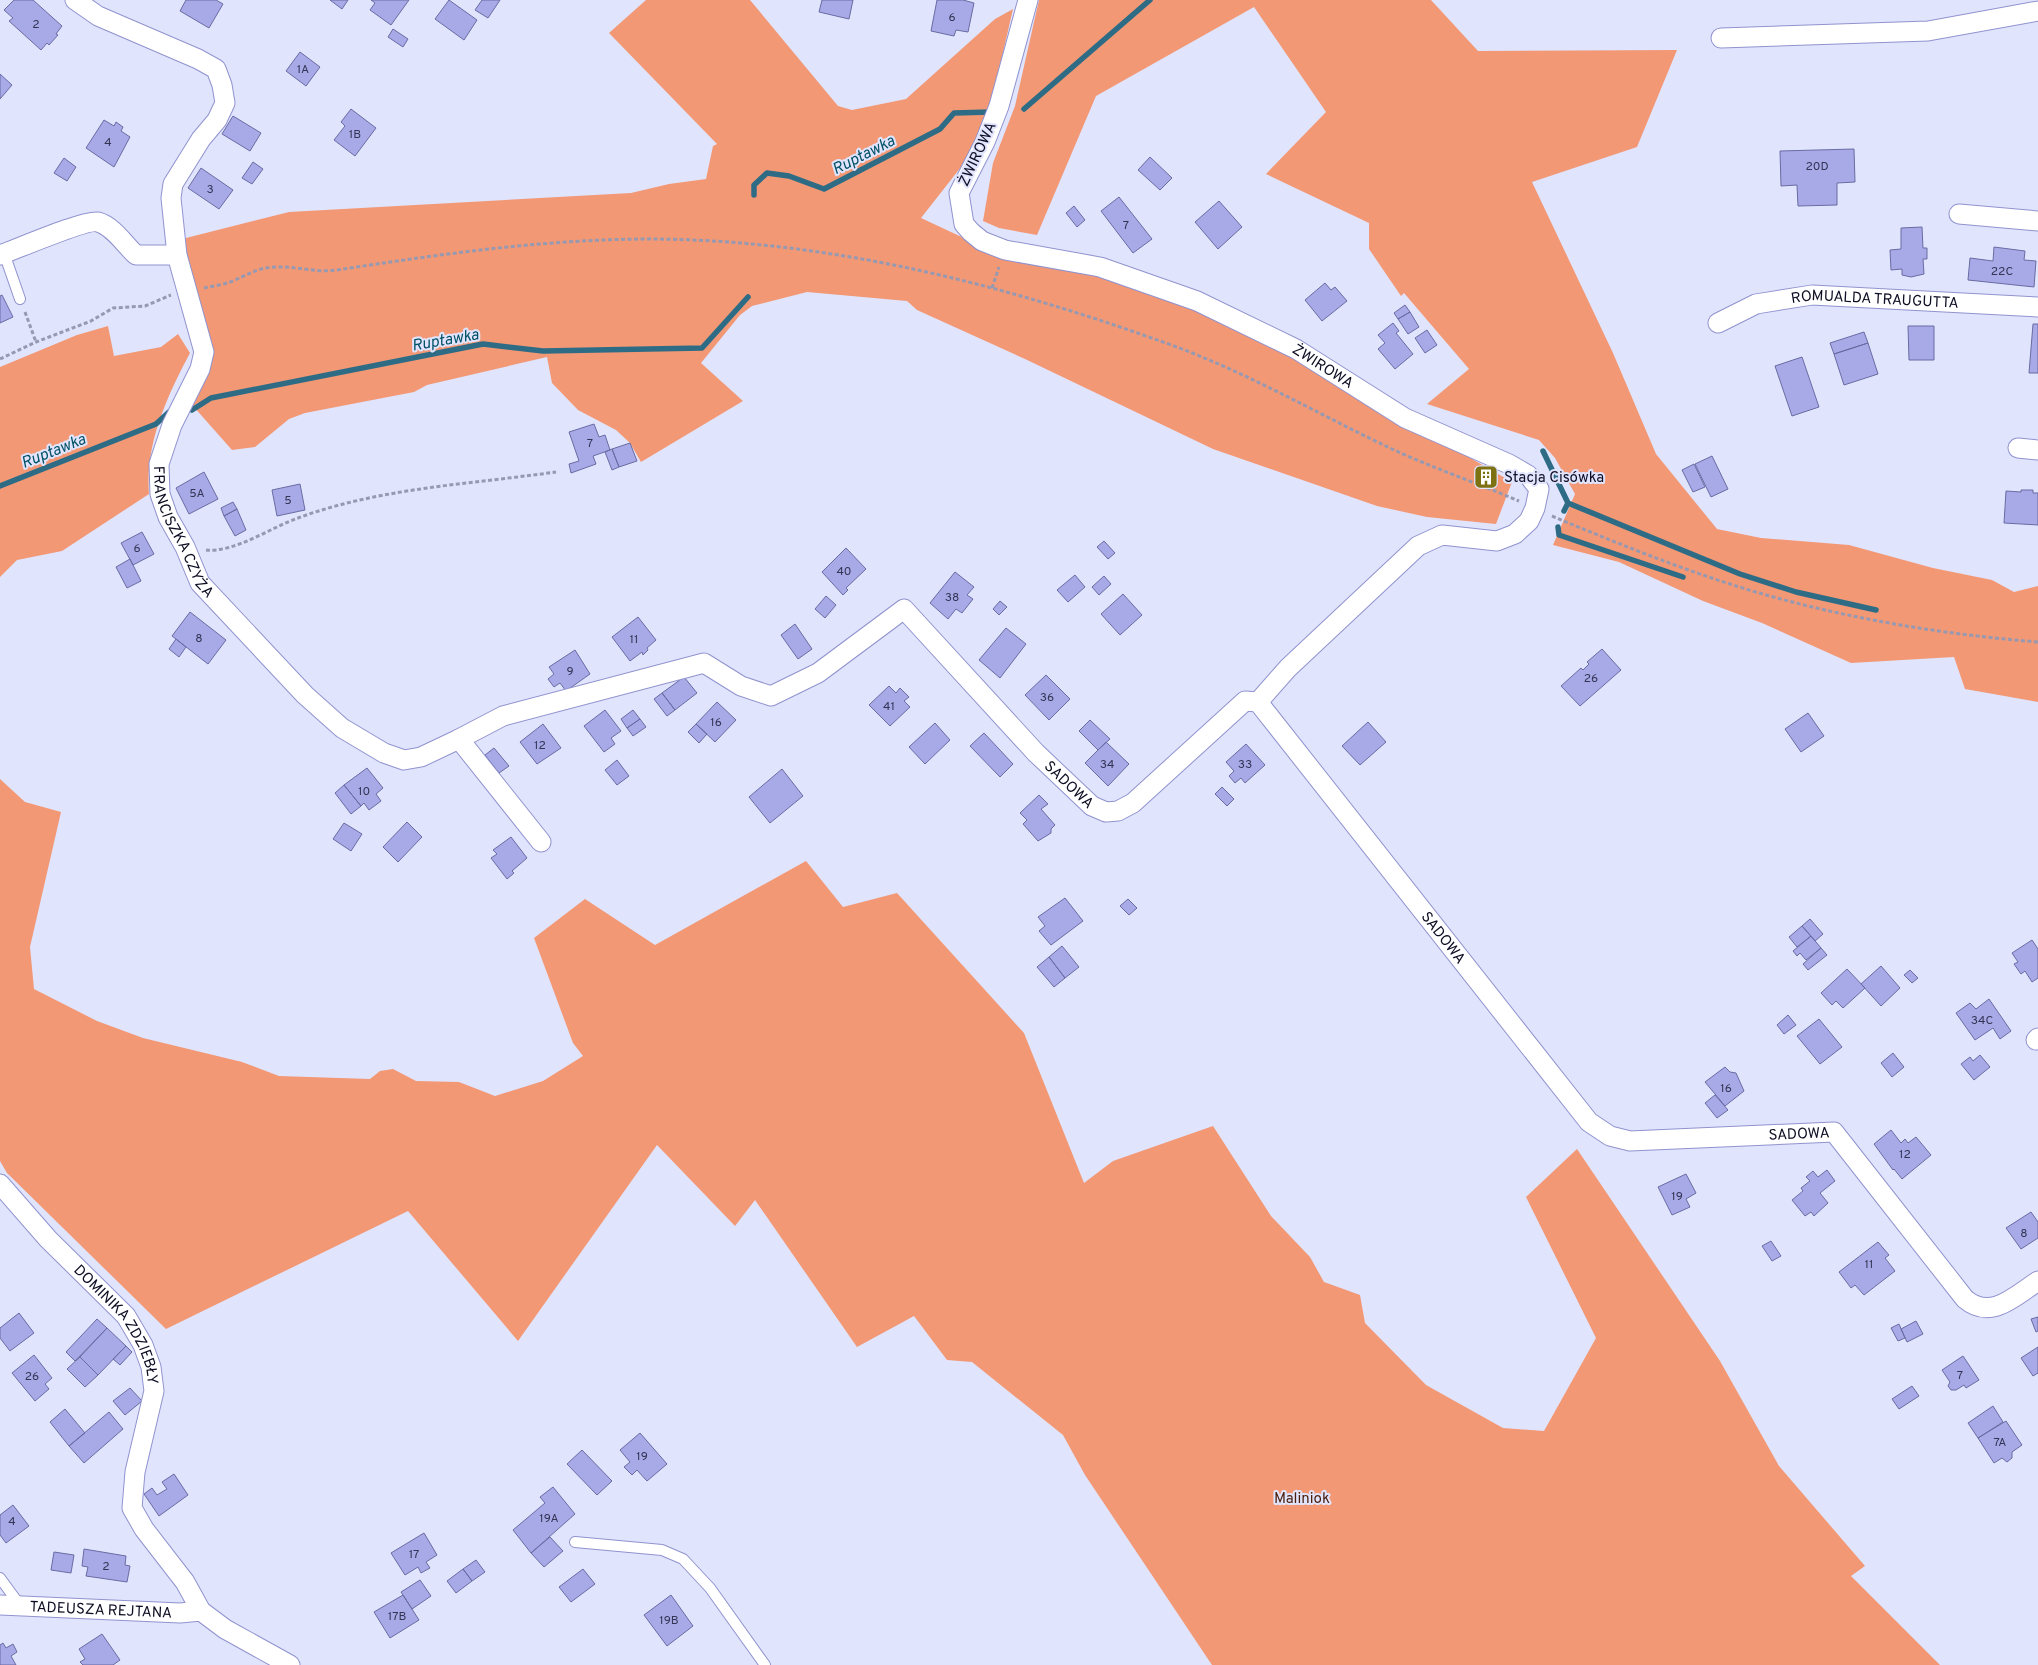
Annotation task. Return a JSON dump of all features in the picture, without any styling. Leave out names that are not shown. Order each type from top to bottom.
[{"type":"street","name":"FRANCISZKA CZYŻA","points":[[75,0],[98,16],[198,59],[216,69],[222,85],[225,103],[217,120],[201,140],[173,184],[171,198],[177,255],[204,352],[200,369],[172,425],[159,464],[160,494],[168,517],[186,547],[200,583],[305,695],[342,728],[384,753],[404,760],[421,757],[503,716],[704,663],[741,686],[771,696],[818,673],[904,609]]},
{"type":"street","name":"ŻWIROWA","points":[[1028,0],[999,106],[985,142],[959,193],[964,224],[971,232],[982,240],[1005,250],[1100,267],[1197,301],[1296,349],[1405,418],[1509,464],[1528,475],[1539,488],[1535,508]]},
{"type":"street","points":[[1721,38],[1928,32],[2038,11]]},
{"type":"street","points":[[1959,214],[2038,221]]},
{"type":"street","points":[[2,254],[82,224],[98,222],[110,228],[136,254],[177,255]]},
{"type":"street","name":"ROMUALDA TRAUGUTTA","points":[[1718,323],[1756,304],[1812,295],[2038,307]]},
{"type":"street","points":[[2018,448],[2038,450]]},
{"type":"street","points":[[1258,702],[1288,668],[1418,546],[1442,535],[1497,541],[1515,534],[1529,521],[1535,508]]},
{"type":"street","name":"SADOWA","points":[[904,609],[1036,753],[1092,806],[1106,812],[1118,811],[1134,803],[1245,701],[1258,702],[1589,1122],[1610,1136],[1630,1140],[1834,1132],[1965,1300],[1973,1306],[1985,1309],[1999,1307],[2038,1281]]},
{"type":"street","points":[[459,739],[541,842]]},
{"type":"street","name":"DOMINIKA ZDZIEBŁY","points":[[0,1184],[48,1239],[126,1316],[143,1345],[151,1367],[154,1390],[135,1472],[132,1508],[144,1529],[185,1582],[201,1610],[225,1629],[290,1665]]},
{"type":"street","name":"TADEUSZA REJTANA","points":[[0,1605],[19,1604],[180,1613],[201,1610]]},
{"type":"lane","points":[[2,254],[20,299]]},
{"type":"lane","points":[[575,1542],[662,1550],[683,1559],[710,1588],[765,1665]]},
{"type":"lane","points":[[0,1578],[19,1604]]},
{"type":"path","points":[[201,288],[228,283],[264,268],[276,266],[330,271],[461,251],[572,241],[652,239],[722,242],[802,250],[884,262],[992,288],[1178,347],[1244,376],[1395,450],[1686,569],[1778,598],[1924,630],[2038,642]]},
{"type":"path","points":[[0,359],[36,342],[91,321],[113,308],[145,306],[178,293]]},
{"type":"path","points":[[20,299],[36,342]]},
{"type":"path","points":[[186,547],[214,551],[230,547],[299,517],[358,501],[556,472]]},
{"type":"green space","points":[[646,0],[750,0],[838,106],[852,110],[906,99],[995,19],[1013,9],[992,100],[972,153],[921,218],[966,239],[1069,266],[1236,323],[1512,482],[1496,524],[1427,517],[1377,506],[1213,449],[1025,359],[917,310],[907,301],[807,292],[752,306],[740,315],[701,363],[743,401],[641,462],[630,443],[616,430],[578,410],[552,383],[547,357],[427,385],[414,392],[305,413],[289,419],[255,447],[232,450],[193,406],[182,413],[212,354],[186,255],[186,238],[289,212],[631,193],[669,184],[706,179],[713,146],[717,144],[609,33]]},
{"type":"green space","points":[[1039,0],[1431,0],[1478,51],[1677,50],[1637,147],[1532,182],[1613,353],[1656,454],[1717,529],[1761,538],[1849,545],[1933,568],[1992,580],[2014,592],[2038,586],[2038,702],[1965,689],[1954,657],[1851,663],[1762,623],[1703,601],[1619,562],[1553,545],[1575,494],[1555,458],[1539,440],[1427,404],[1469,369],[1404,293],[1401,296],[1369,249],[1369,223],[1266,174],[1326,112],[1254,7],[1096,96],[1037,235],[999,228],[983,221],[993,163],[1015,106]]},
{"type":"green space","points":[[108,326],[114,356],[161,347],[178,334],[190,353],[173,386],[159,421],[150,457],[149,494],[62,551],[17,560],[0,577],[0,367],[77,335]]},
{"type":"green space","name":"Maliniok","points":[[0,779],[25,802],[61,812],[30,947],[34,989],[97,1021],[143,1038],[242,1062],[279,1076],[370,1079],[380,1071],[393,1069],[416,1081],[459,1082],[495,1096],[543,1081],[583,1056],[573,1043],[534,938],[585,899],[655,945],[806,861],[843,907],[897,893],[1024,1033],[1084,1183],[1113,1161],[1213,1126],[1271,1216],[1310,1257],[1324,1282],[1360,1295],[1365,1323],[1426,1385],[1503,1428],[1544,1431],[1596,1338],[1526,1197],[1577,1149],[1720,1361],[1779,1466],[1865,1566],[1851,1576],[1940,1665],[1212,1665],[1085,1475],[1063,1435],[972,1362],[947,1360],[914,1316],[857,1347],[755,1200],[735,1226],[657,1145],[518,1341],[408,1211],[166,1329],[7,1173],[0,1161]]},
{"type":"building","points":[[14,0],[33,0],[62,26],[56,34],[58,35],[49,45],[47,43],[41,50],[9,21],[13,18],[4,10]]},
{"type":"building","points":[[186,0],[216,0],[223,4],[209,28],[180,11]]},
{"type":"building","points":[[330,0],[348,0],[342,9]]},
{"type":"building","points":[[371,0],[409,0],[391,25],[370,10],[375,3]]},
{"type":"building","points":[[449,0],[477,20],[464,40],[435,19]]},
{"type":"building","points":[[482,0],[500,0],[488,18],[475,10]]},
{"type":"building","points":[[822,0],[853,0],[849,19],[819,12]]},
{"type":"building","points":[[937,0],[963,0],[974,3],[968,32],[956,30],[954,36],[931,31]]},
{"type":"building","points":[[393,29],[408,39],[403,47],[388,37]]},
{"type":"building","points":[[300,52],[320,67],[306,86],[286,71]]},
{"type":"building","points":[[0,74],[12,85],[0,99]]},
{"type":"building","points":[[351,109],[376,128],[355,156],[334,140],[345,126],[341,122]]},
{"type":"building","points":[[233,116],[261,133],[250,151],[222,134]]},
{"type":"building","points":[[104,120],[114,126],[116,122],[123,127],[121,131],[130,137],[114,167],[86,148]]},
{"type":"building","points":[[1854,149],[1855,182],[1837,183],[1837,205],[1798,206],[1797,185],[1781,186],[1780,151]]},
{"type":"building","points":[[1150,157],[1172,178],[1160,190],[1138,170]]},
{"type":"building","points":[[64,158],[76,167],[67,181],[54,173]]},
{"type":"building","points":[[253,162],[263,169],[252,184],[242,178]]},
{"type":"building","points":[[201,168],[233,190],[219,209],[188,188]]},
{"type":"building","points":[[1119,197],[1152,239],[1133,253],[1101,211]]},
{"type":"building","points":[[1219,201],[1242,227],[1218,249],[1195,222]]},
{"type":"building","points":[[1074,206],[1085,220],[1077,227],[1066,213]]},
{"type":"building","points":[[1922,227],[1923,248],[1927,248],[1927,259],[1923,259],[1924,274],[1911,277],[1902,275],[1902,269],[1891,270],[1890,250],[1901,249],[1901,228]]},
{"type":"building","points":[[1994,247],[2025,251],[2024,260],[2036,261],[2034,287],[1968,280],[1970,258],[1993,261]]},
{"type":"building","points":[[1325,283],[1331,290],[1335,287],[1347,301],[1322,321],[1305,300]]},
{"type":"building","points":[[2,295],[13,317],[0,323],[0,296]]},
{"type":"building","points":[[1405,305],[1410,312],[1398,319],[1394,313]]},
{"type":"building","points":[[1410,312],[1419,327],[1408,334],[1398,319]]},
{"type":"building","points":[[1393,323],[1399,331],[1396,333],[1413,354],[1395,369],[1378,349],[1385,343],[1378,335]]},
{"type":"building","points":[[2033,324],[2038,324],[2038,373],[2029,373]]},
{"type":"building","points":[[1908,326],[1934,326],[1934,360],[1909,360]]},
{"type":"building","points":[[1427,330],[1437,345],[1425,353],[1415,338]]},
{"type":"building","points":[[1864,332],[1868,343],[1834,354],[1830,343]]},
{"type":"building","points":[[1868,343],[1878,374],[1844,385],[1834,354]]},
{"type":"building","points":[[1802,357],[1819,407],[1792,416],[1775,366]]},
{"type":"building","points":[[594,424],[599,437],[605,435],[610,450],[593,456],[596,464],[571,473],[569,464],[579,461],[569,432]]},
{"type":"building","points":[[630,443],[637,461],[619,467],[612,449]]},
{"type":"building","points":[[612,449],[619,467],[612,470],[605,452]]},
{"type":"building","points":[[1712,456],[1728,489],[1711,497],[1695,464]]},
{"type":"building","points":[[1694,464],[1705,487],[1693,492],[1682,470]]},
{"type":"building","points":[[204,472],[218,499],[189,514],[176,488]]},
{"type":"building","name":"Stacja Cisówka","points":[[1482,472],[1492,476],[1490,482],[1480,478]]},
{"type":"building","points":[[300,484],[305,510],[277,516],[272,490]]},
{"type":"building","points":[[2021,490],[2033,490],[2033,493],[2038,493],[2038,525],[2004,523],[2006,491],[2021,492]]},
{"type":"building","points":[[233,502],[237,509],[224,516],[221,508]]},
{"type":"building","points":[[237,509],[246,530],[235,536],[224,516]]},
{"type":"building","points":[[142,532],[154,554],[133,565],[121,543]]},
{"type":"building","points":[[1104,541],[1115,553],[1108,559],[1097,547]]},
{"type":"building","points":[[846,548],[866,569],[846,588],[848,590],[843,595],[822,572]]},
{"type":"building","points":[[130,559],[141,581],[127,588],[116,567]]},
{"type":"building","points":[[955,572],[974,587],[967,595],[973,599],[962,613],[956,609],[948,619],[930,603]]},
{"type":"building","points":[[1075,575],[1085,587],[1068,602],[1057,590]]},
{"type":"building","points":[[1104,576],[1111,584],[1099,595],[1092,587]]},
{"type":"building","points":[[1123,594],[1142,615],[1120,635],[1101,614]]},
{"type":"building","points":[[826,596],[836,605],[825,618],[815,609]]},
{"type":"building","points":[[1000,601],[1007,607],[999,615],[993,609]]},
{"type":"building","points":[[190,612],[226,640],[208,664],[172,636]]},
{"type":"building","points":[[638,617],[656,640],[647,648],[648,650],[643,655],[642,652],[630,661],[612,637]]},
{"type":"building","points":[[795,624],[812,649],[798,659],[781,635]]},
{"type":"building","points":[[1006,628],[1026,644],[1000,678],[979,660]]},
{"type":"building","points":[[176,639],[186,647],[179,657],[169,649]]},
{"type":"building","points":[[1602,649],[1621,670],[1580,706],[1561,686],[1581,668],[1583,670],[1589,664],[1587,662]]},
{"type":"building","points":[[575,650],[590,674],[566,691],[560,683],[554,687],[548,679],[554,674],[549,667]]},
{"type":"building","points":[[1046,675],[1070,699],[1049,720],[1025,695]]},
{"type":"building","points":[[684,677],[697,693],[675,710],[662,693]]},
{"type":"building","points":[[889,686],[896,693],[900,688],[909,697],[904,701],[910,707],[890,726],[869,705]]},
{"type":"building","points":[[662,693],[675,710],[667,716],[654,699]]},
{"type":"building","points":[[717,702],[736,720],[715,742],[696,724]]},
{"type":"building","points":[[605,710],[621,731],[611,738],[615,744],[604,752],[584,726]]},
{"type":"building","points":[[633,710],[640,719],[627,728],[621,719]]},
{"type":"building","points":[[1808,713],[1824,736],[1801,752],[1785,729]]},
{"type":"building","points":[[640,719],[646,727],[633,736],[627,728]]},
{"type":"building","points":[[1090,720],[1110,739],[1098,750],[1079,731]]},
{"type":"building","points":[[1368,722],[1386,742],[1360,765],[1342,746]]},
{"type":"building","points":[[935,723],[950,740],[925,764],[909,747]]},
{"type":"building","points":[[543,724],[561,748],[537,764],[520,742]]},
{"type":"building","points":[[696,724],[707,734],[699,743],[688,732]]},
{"type":"building","points":[[984,733],[1013,764],[1000,777],[970,746]]},
{"type":"building","points":[[1106,742],[1129,764],[1108,786],[1085,763]]},
{"type":"building","points":[[1246,744],[1265,765],[1245,783],[1241,778],[1235,783],[1229,776],[1234,771],[1226,762]]},
{"type":"building","points":[[494,748],[509,766],[499,773],[485,755]]},
{"type":"building","points":[[617,760],[629,776],[617,785],[605,770]]},
{"type":"building","points":[[367,768],[383,788],[376,794],[381,801],[369,810],[364,803],[361,806],[344,785]]},
{"type":"building","points":[[782,769],[803,796],[770,823],[749,797]]},
{"type":"building","points":[[344,785],[361,806],[351,814],[335,793]]},
{"type":"building","points":[[1222,787],[1234,799],[1227,806],[1215,794]]},
{"type":"building","points":[[1039,795],[1048,804],[1041,809],[1055,825],[1051,829],[1051,833],[1038,841],[1023,824],[1027,820],[1020,813]]},
{"type":"building","points":[[407,822],[422,837],[398,862],[383,847]]},
{"type":"building","points":[[344,823],[362,834],[351,851],[333,839]]},
{"type":"building","points":[[511,837],[527,858],[512,871],[514,873],[507,879],[491,858],[497,854],[493,850]]},
{"type":"building","points":[[1065,898],[1083,921],[1051,945],[1039,931],[1045,926],[1038,917]]},
{"type":"building","points":[[1128,899],[1137,908],[1129,915],[1120,906]]},
{"type":"building","points":[[1810,919],[1823,934],[1815,941],[1802,926]]},
{"type":"building","points":[[1802,926],[1811,936],[1797,947],[1789,937]]},
{"type":"building","points":[[1811,936],[1821,948],[1806,960],[1800,953],[1797,956],[1793,951]]},
{"type":"building","points":[[2032,940],[2038,949],[2038,978],[2032,982],[2025,971],[2021,974],[2014,964],[2018,962],[2012,953]]},
{"type":"building","points":[[1062,946],[1079,967],[1065,978],[1049,957]]},
{"type":"building","points":[[1821,948],[1827,955],[1808,970],[1803,964]]},
{"type":"building","points":[[1049,957],[1065,978],[1054,987],[1037,967]]},
{"type":"building","points":[[1881,966],[1900,988],[1881,1006],[1861,984]]},
{"type":"building","points":[[1847,969],[1865,988],[1843,1008],[1836,1001],[1832,1005],[1821,993]]},
{"type":"building","points":[[1910,970],[1918,978],[1912,983],[1904,975]]},
{"type":"building","points":[[1989,999],[2011,1031],[2000,1039],[1993,1028],[1975,1040],[1956,1013],[1970,1003],[1976,1009]]},
{"type":"building","points":[[1788,1015],[1796,1025],[1784,1034],[1777,1025]]},
{"type":"building","points":[[1819,1019],[1842,1047],[1820,1064],[1797,1036]]},
{"type":"building","points":[[1893,1053],[1904,1067],[1892,1077],[1881,1063]]},
{"type":"building","points":[[1980,1055],[1990,1067],[1974,1080],[1961,1064],[1970,1057],[1973,1061]]},
{"type":"building","points":[[1725,1067],[1730,1072],[1736,1073],[1744,1091],[1725,1106],[1705,1082]]},
{"type":"building","points":[[1715,1095],[1728,1110],[1717,1118],[1705,1103]]},
{"type":"building","points":[[1891,1130],[1901,1143],[1905,1139],[1908,1143],[1916,1137],[1931,1155],[1902,1179],[1874,1144]]},
{"type":"building","points":[[1827,1170],[1835,1181],[1820,1193],[1828,1203],[1814,1216],[1811,1212],[1805,1216],[1792,1200],[1803,1191],[1801,1188],[1810,1181],[1806,1177],[1813,1171],[1818,1177]]},
{"type":"building","points":[[1686,1174],[1696,1193],[1686,1199],[1690,1207],[1672,1215],[1658,1187]]},
{"type":"building","points":[[2031,1212],[2038,1222],[2038,1238],[2021,1249],[2006,1228]]},
{"type":"building","points":[[1771,1241],[1781,1256],[1772,1261],[1762,1246]]},
{"type":"building","points":[[1878,1242],[1889,1255],[1885,1258],[1895,1271],[1864,1295],[1855,1285],[1851,1288],[1839,1272]]},
{"type":"building","points":[[19,1313],[34,1333],[10,1351],[0,1338],[0,1328]]},
{"type":"building","points":[[2038,1317],[2038,1331],[2036,1332],[2031,1319]]},
{"type":"building","points":[[97,1319],[107,1328],[75,1361],[66,1352]]},
{"type":"building","points":[[1916,1321],[1923,1334],[1907,1342],[1901,1329]]},
{"type":"building","points":[[1899,1324],[1905,1338],[1898,1341],[1891,1328]]},
{"type":"building","points":[[107,1328],[126,1346],[98,1375],[80,1357]]},
{"type":"building","points":[[126,1346],[132,1352],[120,1365],[113,1359]]},
{"type":"building","points":[[2038,1347],[2038,1373],[2033,1376],[2021,1358]]},
{"type":"building","points":[[34,1355],[52,1378],[45,1384],[49,1389],[35,1401],[12,1373]]},
{"type":"building","points":[[1963,1356],[1979,1380],[1966,1388],[1964,1385],[1956,1390],[1951,1390],[1948,1386],[1950,1382],[1942,1370]]},
{"type":"building","points":[[80,1357],[98,1375],[85,1387],[67,1369]]},
{"type":"building","points":[[1912,1386],[1919,1396],[1899,1409],[1892,1399]]},
{"type":"building","points":[[130,1388],[142,1401],[125,1415],[113,1401]]},
{"type":"building","points":[[1993,1406],[2003,1422],[1978,1438],[1968,1423]]},
{"type":"building","points":[[65,1409],[85,1433],[69,1446],[50,1422]]},
{"type":"building","points":[[109,1412],[123,1429],[84,1463],[69,1446]]},
{"type":"building","points":[[2006,1421],[2022,1445],[2012,1452],[2012,1458],[2007,1462],[2002,1458],[1994,1463],[1978,1438]]},
{"type":"building","points":[[640,1433],[667,1464],[647,1481],[637,1470],[632,1475],[624,1467],[630,1462],[620,1450]]},
{"type":"building","points":[[582,1450],[612,1481],[597,1495],[567,1464]]},
{"type":"building","points":[[174,1474],[188,1495],[159,1516],[144,1494],[152,1488],[157,1495],[167,1489],[162,1482]]},
{"type":"building","points":[[553,1487],[575,1514],[531,1553],[513,1530],[545,1503],[540,1497]]},
{"type":"building","points":[[13,1505],[29,1526],[6,1543],[0,1535],[0,1515]]},
{"type":"building","points":[[424,1533],[437,1555],[426,1562],[430,1568],[421,1573],[418,1567],[405,1575],[391,1553]]},
{"type":"building","points":[[550,1537],[563,1551],[544,1567],[531,1553]]},
{"type":"building","points":[[84,1549],[126,1556],[125,1565],[130,1566],[127,1582],[86,1576],[88,1567],[82,1566]]},
{"type":"building","points":[[54,1552],[74,1555],[71,1573],[51,1570]]},
{"type":"building","points":[[476,1560],[485,1572],[472,1581],[463,1569]]},
{"type":"building","points":[[463,1569],[472,1581],[456,1593],[447,1581]]},
{"type":"building","points":[[583,1569],[595,1584],[571,1602],[559,1587]]},
{"type":"building","points":[[420,1580],[431,1596],[412,1609],[401,1592]]},
{"type":"building","points":[[403,1595],[419,1620],[390,1638],[374,1612]]},
{"type":"building","points":[[671,1595],[693,1626],[667,1646],[644,1615]]},
{"type":"building","points":[[102,1634],[120,1660],[113,1665],[83,1665],[80,1662],[85,1659],[79,1649]]},
{"type":"building","points":[[3,1643],[6,1648],[13,1644],[17,1652],[11,1656],[16,1665],[0,1665],[0,1645]]},
{"type":"waterway","name":"Ruptawka","points":[[1024,109],[1150,0]]},
{"type":"waterway","name":"Ruptawka","points":[[754,195],[754,185],[767,173],[789,176],[824,189],[940,129],[954,113],[991,112]]},
{"type":"waterway","name":"Ruptawka","points":[[192,410],[211,398],[483,344],[543,351],[702,348],[748,297]]},
{"type":"waterway","name":"Ruptawka","points":[[0,486],[156,424],[169,412]]},
{"type":"waterway","points":[[1543,451],[1568,503],[1564,511]]},
{"type":"waterway","points":[[1568,503],[1740,574],[1796,592],[1876,610]]},
{"type":"waterway","points":[[1558,527],[1559,535],[1683,577]]},
{"type":"place","name":"Stacja Cisówka","points":[[1486,477]]}]
